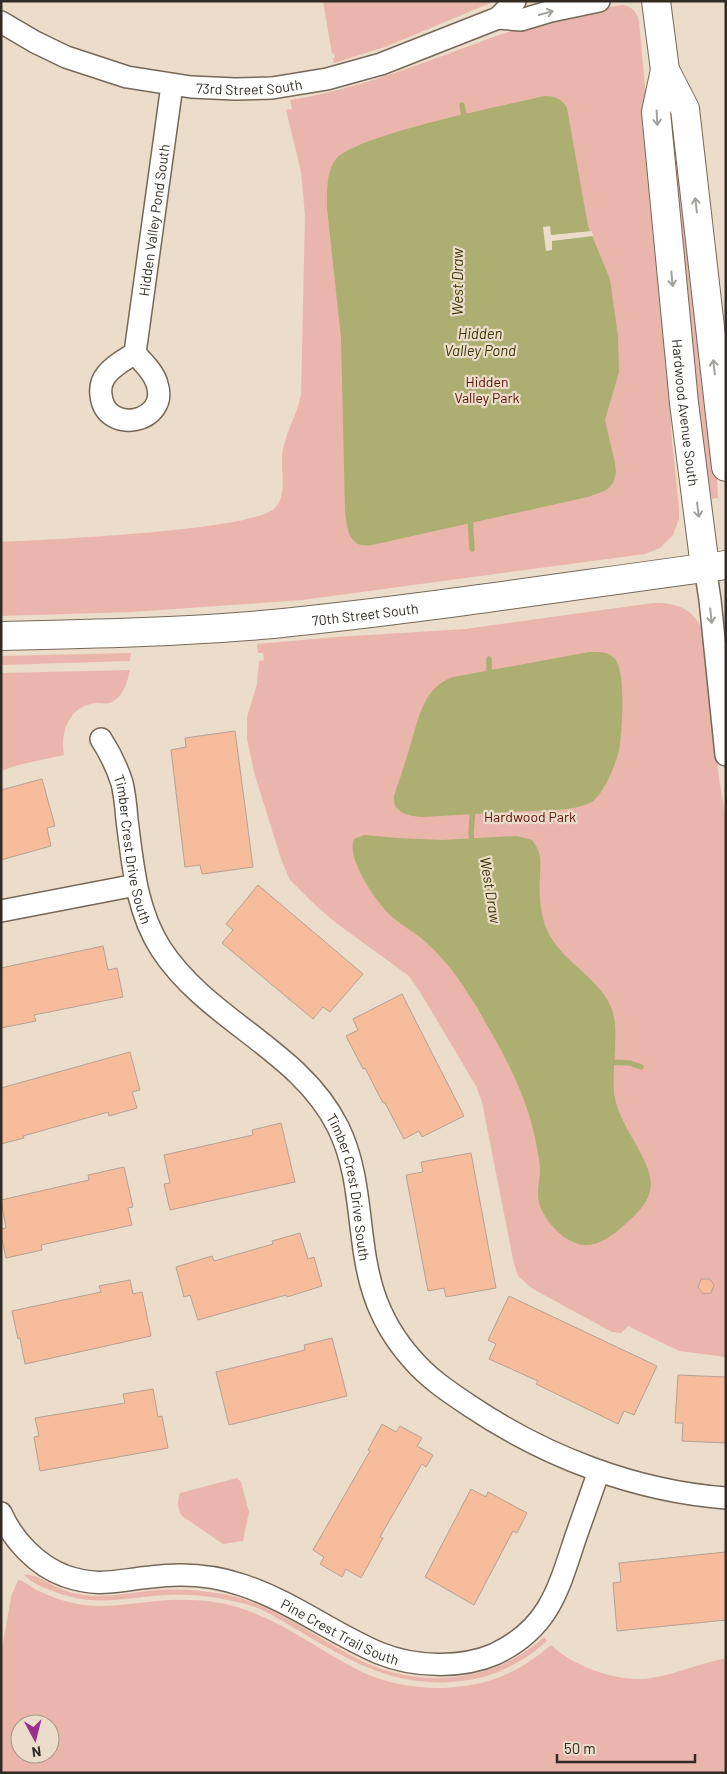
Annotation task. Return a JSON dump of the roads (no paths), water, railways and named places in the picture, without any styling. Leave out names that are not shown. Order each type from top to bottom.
[{"type":"street","name":"73rd Street South","points":[[1,22],[35,42],[73,60],[128,76],[172,85],[213,89],[272,88],[317,82],[376,66],[498,18],[515,1]]},
{"type":"street","name":"73rd Street South","points":[[498,18],[521,20],[551,11],[599,1]]},
{"type":"street","name":"Hardwood Avenue South","points":[[656,1],[665,70],[684,109],[726,467]]},
{"type":"street","name":"Hardwood Avenue South","points":[[665,70],[656,112],[684,403],[715,566],[726,755]]},
{"type":"street","name":"Hidden Valley Pond South","points":[[135,353],[172,85]]},
{"type":"street","name":"70th Street South","points":[[1,636],[126,633],[272,624],[484,598],[715,566]]},
{"type":"street","name":"Timber Crest Drive South","points":[[101,739],[116,766],[123,787],[136,885],[142,910],[150,930],[162,951],[177,970],[224,1015],[297,1072],[328,1108],[345,1140],[353,1169],[367,1264],[375,1296],[385,1320],[411,1358],[451,1394],[498,1424],[554,1454],[621,1478],[676,1492],[726,1498]]},
{"type":"street","points":[[1,911],[136,885]]},
{"type":"street","name":"Pine Crest Trail South","points":[[1,1513],[12,1534],[35,1558],[56,1572],[72,1578],[102,1584],[166,1576],[204,1576],[222,1579],[266,1593],[380,1653],[419,1663],[455,1664],[488,1657],[509,1647],[530,1631],[544,1616],[552,1603],[562,1578],[599,1471]]},
{"type":"water","name":"Hidden Valley Pond","points":[[545,96],[558,99],[567,108],[588,226],[610,279],[618,336],[619,372],[605,420],[615,463],[616,473],[613,483],[604,491],[588,497],[372,545],[358,544],[350,536],[345,510],[341,338],[327,208],[330,170],[336,159],[350,149],[372,140],[434,121]]},
{"type":"water","points":[[589,652],[606,653],[614,658],[621,675],[622,688],[619,751],[608,780],[595,800],[583,806],[560,810],[423,817],[412,816],[399,810],[394,802],[394,796],[420,713],[429,695],[435,688],[453,677]]},
{"type":"water","points":[[364,835],[442,840],[517,836],[532,840],[535,844],[540,859],[540,895],[545,925],[558,948],[605,995],[611,1007],[615,1027],[615,1099],[621,1117],[646,1164],[650,1176],[651,1187],[642,1208],[616,1232],[600,1242],[589,1245],[577,1244],[561,1235],[545,1216],[538,1198],[540,1165],[532,1125],[512,1072],[476,1006],[450,968],[427,943],[390,915],[370,890],[354,857],[354,839]]},
{"type":"waterway","name":"West Draw","points":[[462,105],[465,122]]},
{"type":"waterway","name":"West Draw","points":[[470,516],[472,549]]},
{"type":"waterway","name":"West Draw","points":[[489,659],[489,676]]},
{"type":"waterway","name":"West Draw","points":[[472,845],[473,807]]},
{"type":"waterway","name":"West Draw","points":[[606,1062],[630,1063],[641,1067]]},
{"type":"park label","name":"Hidden Valley Park","points":[[487,390]]},
{"type":"park label","name":"Hardwood Park","points":[[530,816]]}]
